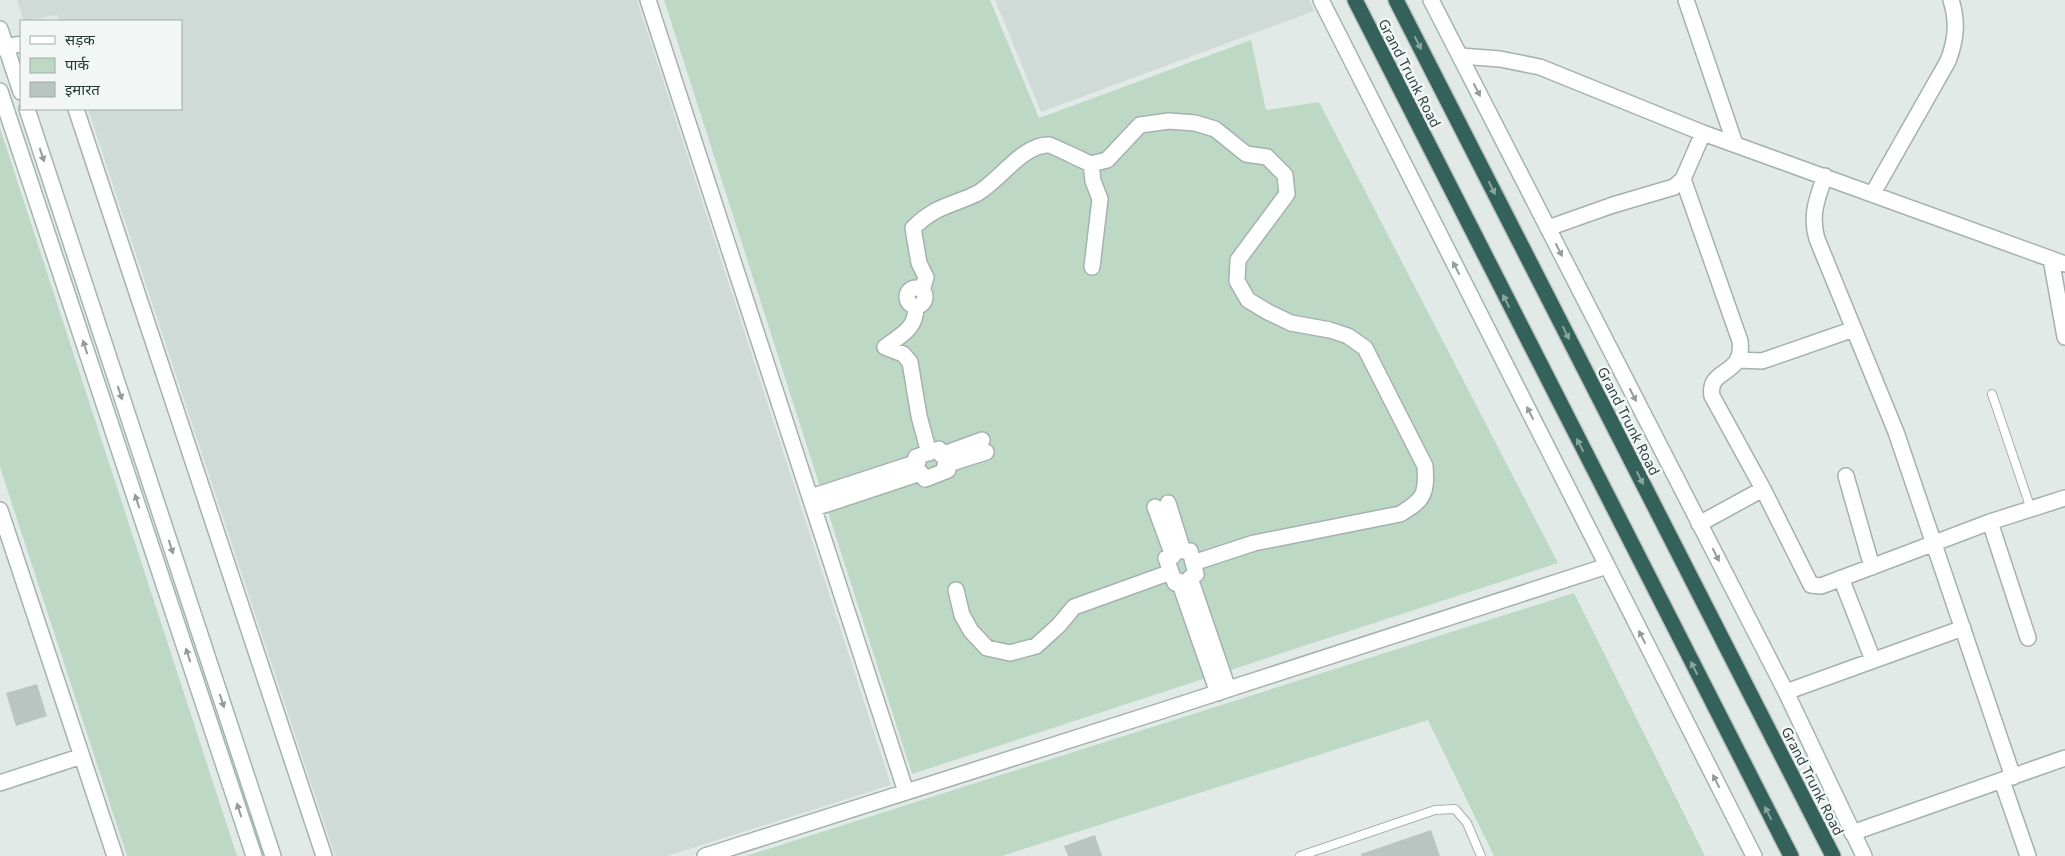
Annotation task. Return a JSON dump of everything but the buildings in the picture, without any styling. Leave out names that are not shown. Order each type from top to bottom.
[{"type":"highway","name":"Grand Trunk Road","points":[[1355,0],[1791,856]]},
{"type":"highway","name":"Grand Trunk Road","points":[[1396,0],[1833,856]]},
{"type":"street","points":[[648,0],[906,792]]},
{"type":"street","points":[[1321,0],[1754,856]]},
{"type":"street","points":[[1431,0],[1786,692],[1864,856]]},
{"type":"street","points":[[1702,0],[1687,3],[1735,144]]},
{"type":"street","points":[[1873,193],[1948,61],[1955,44],[1956,26],[1951,0]]},
{"type":"street","points":[[0,28],[9,46],[20,88]]},
{"type":"street","points":[[1460,56],[1500,59],[1540,67],[1703,133],[2065,264]]},
{"type":"street","points":[[0,91],[254,856]]},
{"type":"street","points":[[27,110],[273,856]]},
{"type":"street","points":[[76,110],[324,856]]},
{"type":"street","points":[[929,453],[919,416],[910,362],[903,354],[885,347],[907,331],[916,318],[916,307],[922,305],[925,299],[924,293],[911,286],[924,287],[926,277],[919,263],[913,228],[928,213],[977,193],[990,185],[1011,165],[1034,149],[1050,145],[1091,164],[1107,160],[1140,125],[1169,121],[1195,123],[1215,129],[1246,154],[1267,157],[1285,175],[1287,194],[1238,260],[1237,281],[1248,300],[1291,323],[1330,330],[1348,336],[1365,348],[1425,466],[1427,486],[1419,503],[1400,514],[1254,544],[1193,563]]},
{"type":"street","points":[[1548,228],[1613,205],[1662,192],[1683,179],[1703,133]]},
{"type":"street","points":[[1091,164],[1093,181],[1100,199],[1092,267]]},
{"type":"street","points":[[1824,176],[1813,211],[1813,225],[1896,432],[1963,628],[2028,856]]},
{"type":"street","points":[[1683,179],[1742,351],[1739,360],[1713,381],[1710,388],[1712,396],[1763,489],[1811,585],[1821,586],[1990,522],[2065,498]]},
{"type":"street","points":[[2050,259],[2065,337]]},
{"type":"street","points":[[1739,360],[1762,361],[1854,329]]},
{"type":"street","points":[[984,446],[945,465],[948,470],[924,479],[921,473],[813,503],[918,462],[916,457],[939,449],[941,455],[984,446]]},
{"type":"street","points":[[1846,476],[1872,567]]},
{"type":"street","points":[[1700,524],[1763,489]]},
{"type":"street","points":[[1162,505],[1183,551],[1190,552],[1196,574],[1190,578],[1223,691],[1179,581],[1175,583],[1166,558],[1173,556],[1162,505]]},
{"type":"street","points":[[0,510],[115,856]]},
{"type":"street","points":[[1990,522],[2028,638]]},
{"type":"street","points":[[705,856],[730,852],[906,792],[1607,566]]},
{"type":"street","points":[[956,590],[962,615],[971,631],[987,648],[1010,653],[1036,646],[1059,625],[1074,607],[1171,572]]},
{"type":"street","points":[[1841,578],[1873,660]]},
{"type":"street","points":[[1786,692],[1963,628]]},
{"type":"street","points":[[0,783],[82,756]]},
{"type":"street","points":[[1852,833],[2065,758]]},
{"type":"lane","points":[[1992,394],[2032,509]]},
{"type":"lane","points":[[1300,856],[1435,810],[1455,809],[1467,823],[1481,856]]},
{"type":"shaded area","points":[[17,0],[637,0],[891,785],[667,856],[335,856],[88,110],[182,110],[182,20],[59,20],[57,15],[24,20]]},
{"type":"shaded area","points":[[995,0],[1309,0],[1314,11],[1041,112]]},
{"type":"green space","points":[[664,0],[990,0],[1039,118],[1251,40],[1266,110],[1319,102],[1558,563],[912,774]]},
{"type":"green space","points":[[0,128],[237,856],[127,856],[0,467]]},
{"type":"green space","points":[[1574,593],[1705,856],[1494,856],[1428,720],[1002,856],[746,856]]}]
